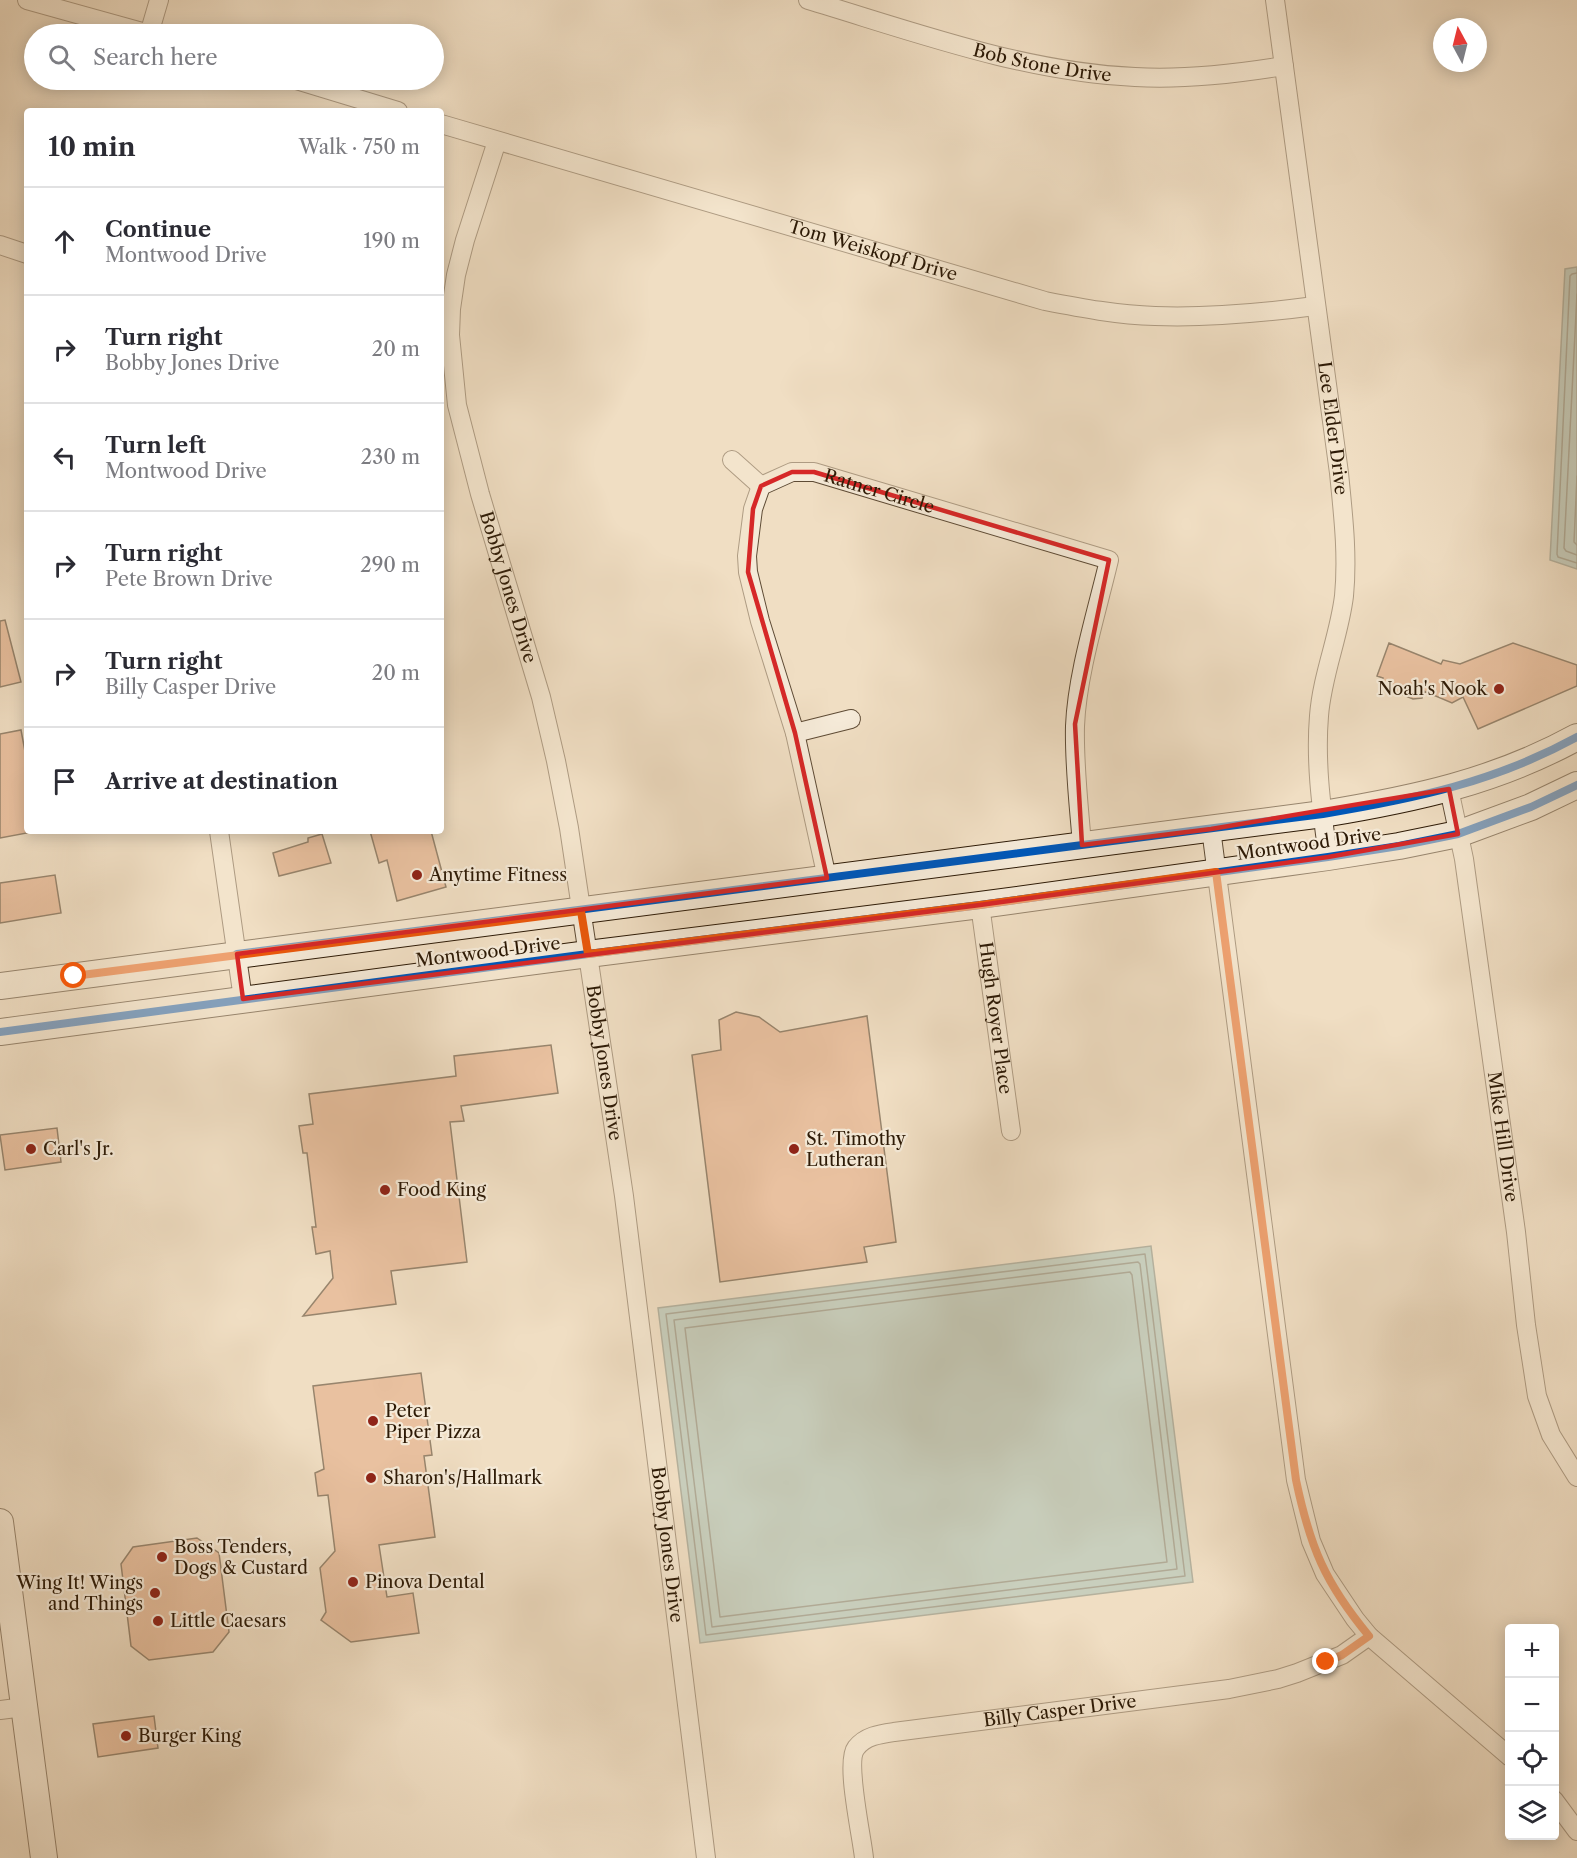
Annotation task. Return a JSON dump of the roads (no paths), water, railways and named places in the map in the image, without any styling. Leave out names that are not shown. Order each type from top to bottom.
[{"type":"main road","name":"Montwood Drive","points":[[0,986],[1323,814],[1449,789],[1507,771],[1577,737]]},
{"type":"main road","name":"Montwood Drive","points":[[0,1032],[980,905],[1328,857],[1458,834],[1532,807],[1577,785]]},
{"type":"main road","points":[[0,1522],[12,1708],[44,1858]]},
{"type":"street","points":[[27,0],[113,24]]},
{"type":"street","points":[[152,24],[159,0]]},
{"type":"street","name":"Bob Stone Drive","points":[[808,0],[991,54],[1048,68],[1090,74],[1198,77],[1284,66]]},
{"type":"street","name":"Lee Elder Drive","points":[[1275,0],[1339,473],[1346,544],[1343,597],[1337,632],[1323,683],[1319,716],[1317,753],[1328,857]]},
{"type":"street","points":[[329,90],[388,108]]},
{"type":"street","name":"Tom Weiskopf Drive","points":[[444,125],[1045,301],[1100,311],[1153,316],[1213,317],[1315,306]]},
{"type":"street","name":"Bobby Jones Drive","points":[[497,141],[456,275],[451,309],[453,372],[457,405],[480,494],[541,697],[569,828],[625,1207],[706,1858]]},
{"type":"street","points":[[0,245],[24,253]]},
{"type":"street","points":[[732,460],[761,486],[753,509],[747,556],[748,572],[760,621],[795,733],[826,878]]},
{"type":"street","name":"Ratner Circle","points":[[761,486],[792,472],[814,472],[1109,560],[1089,644],[1075,724],[1082,845]]},
{"type":"street","points":[[795,733],[851,719]]},
{"type":"street","name":"Mike Hill Drive","points":[[1449,789],[1464,860],[1526,1325],[1538,1396],[1551,1435],[1577,1477]]},
{"type":"street","points":[[1211,830],[1296,1480],[1305,1523],[1325,1574],[1369,1636],[1505,1754]]},
{"type":"street","points":[[219,834],[243,999]]},
{"type":"street","name":"Hugh Royer Place","points":[[980,905],[1011,1131]]},
{"type":"street","name":"Billy Casper Drive","points":[[864,1858],[851,1767],[855,1748],[876,1735],[1229,1689],[1278,1679],[1342,1655],[1369,1636]]},
{"type":"street","points":[[1559,1807],[1577,1831]]},
{"type":"water","points":[[1577,267],[1577,569],[1550,560],[1565,269]]},
{"type":"water","points":[[1151,1246],[1193,1582],[700,1643],[658,1308]]},
{"type":"place","name":"Noah's Nook","points":[[1499,689]]},
{"type":"place","name":"Anytime Fitness","points":[[417,875]]},
{"type":"place","name":"Carl's Jr.","points":[[31,1149]]},
{"type":"place","name":"St. Timothy Lutheran","points":[[794,1149]]},
{"type":"place","name":"Food King","points":[[385,1190]]},
{"type":"place","name":"Peter Piper Pizza","points":[[373,1421]]},
{"type":"place","name":"Sharon's/Hallmark","points":[[371,1478]]},
{"type":"place","name":"Boss Tenders, Dogs & Custard","points":[[162,1557]]},
{"type":"place","name":"Pinova Dental","points":[[353,1582]]},
{"type":"place","name":"Wing It! Wings and Things","points":[[155,1593]]},
{"type":"place","name":"Little Caesars","points":[[158,1621]]},
{"type":"place","name":"Burger King","points":[[126,1736]]}]
